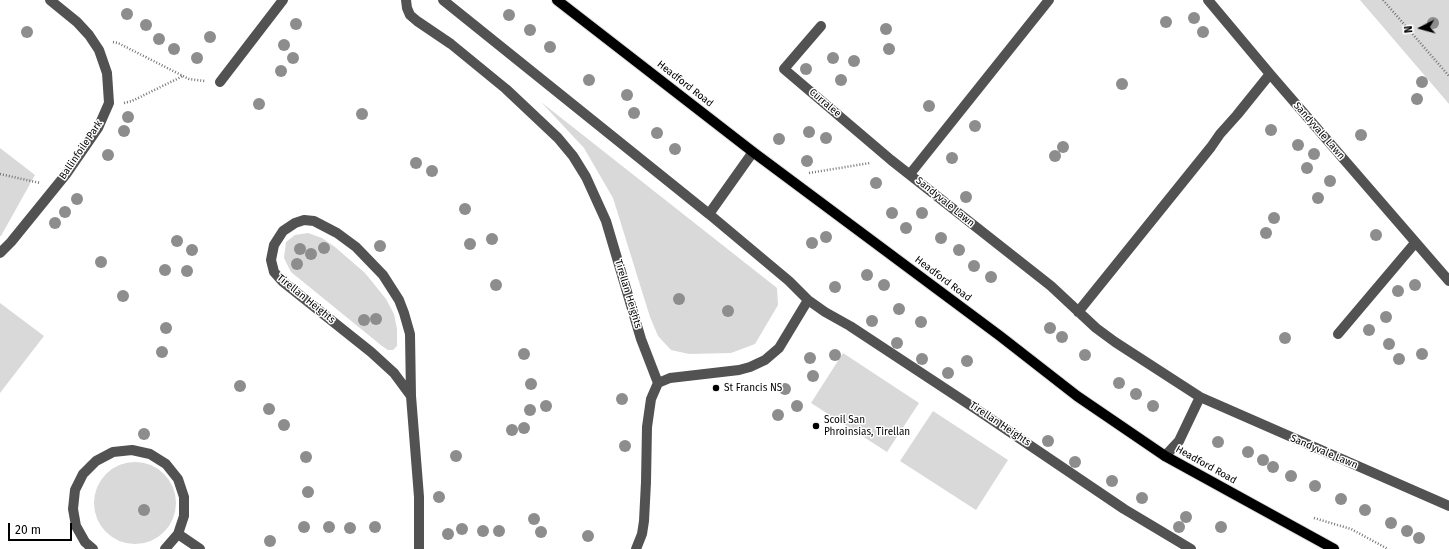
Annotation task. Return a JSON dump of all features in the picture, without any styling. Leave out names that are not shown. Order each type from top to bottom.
[{"type":"main road","name":"Headford Road","points":[[557,0],[753,152],[1000,336],[1077,396],[1165,456],[1334,549]]},
{"type":"street","name":"Ballinfoile Park","points":[[0,253],[11,242],[56,187],[98,128],[110,103],[108,73],[99,50],[89,35],[77,22],[50,0]]},
{"type":"street","points":[[220,82],[283,0]]},
{"type":"street","name":"Tirellan Heights","points":[[406,0],[406,8],[410,15],[451,44],[506,89],[558,138],[573,156],[586,176],[606,221],[641,339],[658,383]]},
{"type":"street","name":"Tirellan Heights","points":[[443,0],[709,214],[789,281],[808,300],[1021,438],[1124,509],[1192,549]]},
{"type":"street","name":"Sandyvale Lawn","points":[[1049,0],[910,174],[1051,286],[1078,312],[1115,342],[1200,397],[1449,506]]},
{"type":"street","name":"Sandyvale Lawn","points":[[1208,0],[1449,281]]},
{"type":"street","name":"Curralee","points":[[821,26],[784,69],[891,160],[910,174]]},
{"type":"street","points":[[1078,312],[1216,141],[1220,134],[1270,74]]},
{"type":"street","points":[[709,214],[753,152]]},
{"type":"street","name":"Tirellan Heights","points":[[412,396],[394,373],[371,352],[282,281],[274,272],[272,260],[274,245],[283,231],[295,223],[304,220],[314,221],[337,233],[356,247],[383,275],[399,300],[410,334],[412,396],[419,497],[419,549]]},
{"type":"street","points":[[1338,334],[1415,243]]},
{"type":"street","points":[[636,549],[642,534],[644,521],[648,427],[651,399],[658,383],[670,378],[739,370],[765,360],[778,348],[808,300]]},
{"type":"street","points":[[1165,456],[1179,441],[1200,397]]},
{"type":"street","points":[[93,549],[85,542],[76,526],[73,508],[75,490],[83,474],[96,461],[113,452],[132,450],[150,454],[166,464],[178,479],[184,497],[184,516],[178,534],[165,549]]},
{"type":"street","points":[[178,534],[200,549]]},
{"type":"path","points":[[1383,0],[1449,76]]},
{"type":"path","points":[[99,50],[111,41],[118,43],[189,79],[220,82]]},
{"type":"path","points":[[110,103],[132,101],[184,76]]},
{"type":"path","points":[[809,173],[891,160]]},
{"type":"path","points":[[0,174],[56,187]]},
{"type":"path","points":[[1311,517],[1351,530],[1388,549]]},
{"type":"shaded area","points":[[1360,0],[1449,0],[1449,104]]},
{"type":"shaded area","points":[[541,102],[777,288],[778,305],[755,344],[731,353],[689,354],[671,350],[658,336],[650,317],[613,198],[584,148]]},
{"type":"shaded area","points":[[0,148],[35,175],[1,236],[0,236]]},
{"type":"shaded area","points":[[308,233],[322,238],[335,247],[365,273],[386,299],[394,314],[397,329],[397,346],[393,350],[388,350],[382,346],[291,272],[284,258],[286,242],[295,235]]},
{"type":"shaded area","points":[[0,303],[44,336],[0,393]]},
{"type":"shaded area","points":[[843,353],[919,403],[887,452],[811,403]]},
{"type":"shaded area","points":[[933,411],[1008,460],[976,510],[900,461]]},
{"type":"shaded area","points":[[135,462],[151,465],[164,474],[173,487],[176,503],[173,519],[164,532],[151,541],[135,544],[119,541],[106,532],[97,519],[94,503],[97,487],[106,474],[119,465]]},
{"type":"place","name":"St Francis NS","points":[[716,388]]},
{"type":"place","name":"Scoil San Phroinsias, Tirellan","points":[[816,426]]}]
